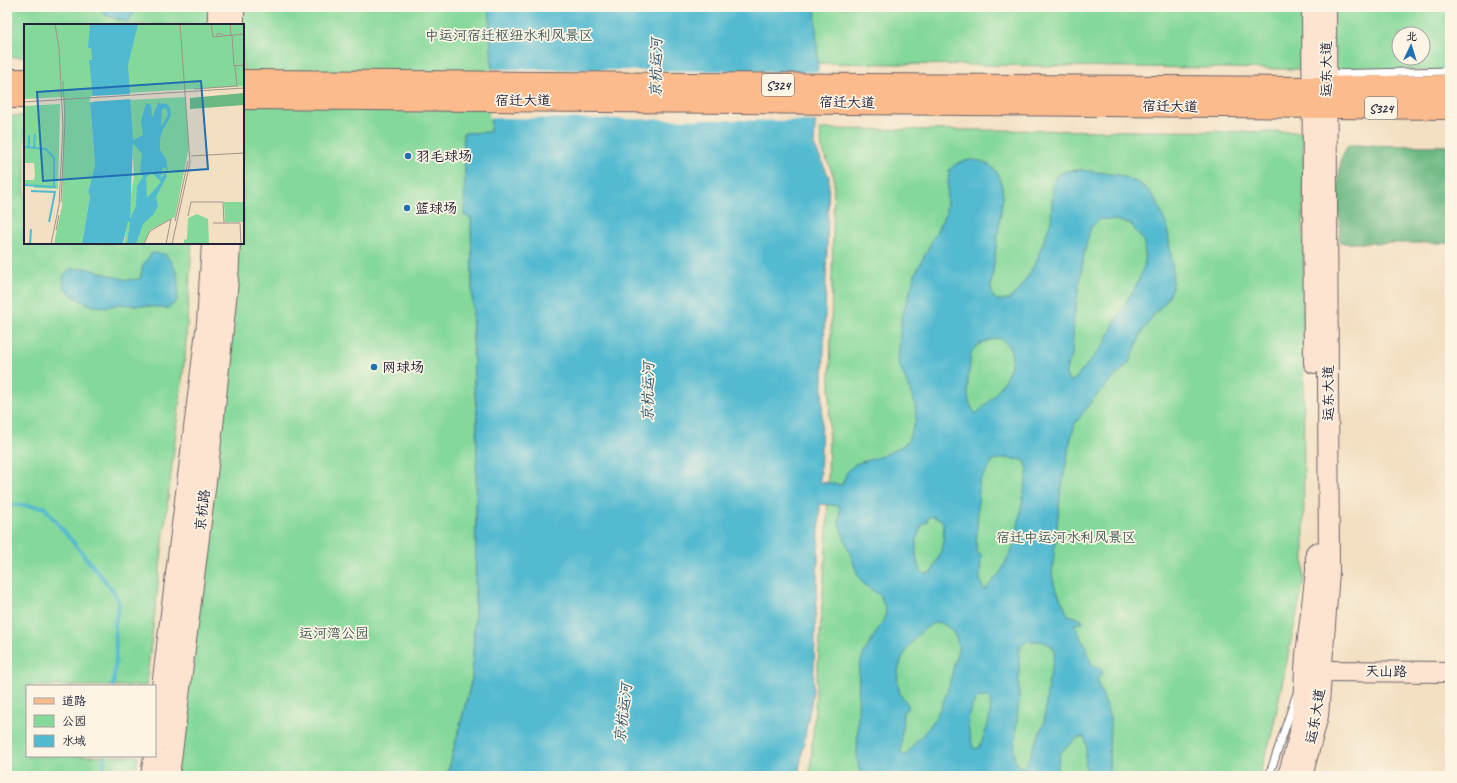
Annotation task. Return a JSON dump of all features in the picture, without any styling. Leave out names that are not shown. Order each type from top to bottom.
[{"type":"main road","points":[[7,80],[24,80]]},
{"type":"main road","name":"宿迁大道","points":[[244,81],[1320,93],[1450,108]]},
{"type":"main road","name":"宿迁大道","points":[[244,98],[807,102],[1320,93],[1450,86]]},
{"type":"main road","points":[[7,97],[24,97]]},
{"type":"street","points":[[218,7],[218,24]]},
{"type":"street","points":[[234,7],[234,24]]},
{"type":"street","name":"运东大道","points":[[1312,7],[1320,93]]},
{"type":"street","name":"运东大道","points":[[1302,776],[1318,716],[1316,571],[1320,93],[1326,7]]},
{"type":"street","name":"京杭路","points":[[156,736],[207,324],[212,244]]},
{"type":"street","name":"京杭路","points":[[170,776],[213,426],[228,281],[230,244]]},
{"type":"street","name":"天山路","points":[[1317,664],[1450,658]]},
{"type":"street","name":"运东大道","points":[[1288,776],[1302,717],[1317,664]]},
{"type":"street","name":"天山路","points":[[1317,664],[1450,672]]},
{"type":"street","points":[[151,776],[154,757]]},
{"type":"lane","points":[[1320,93],[1450,71]]},
{"type":"lane","points":[[1268,776],[1317,664]]},
{"type":"green space","name":"运河湾公园","points":[[7,7],[1450,7],[1450,71],[818,63],[492,63],[493,89],[490,133],[463,133],[465,172],[464,215],[471,218],[474,387],[477,412],[475,610],[472,679],[447,776],[174,776],[235,244],[244,244],[244,24],[24,24],[24,57],[7,57]]},
{"type":"green space","points":[[7,116],[24,116],[24,244],[192,244],[185,356],[146,685],[26,685],[26,757],[138,757],[136,776],[7,776]]},
{"type":"green space","name":"宿迁中运河水利风景区","points":[[820,129],[1303,132],[1304,579],[1271,737],[1259,776],[810,776],[827,535],[834,177],[822,148]]},
{"type":"green space","points":[[1348,145],[1450,146],[1450,243],[1340,243],[1338,184],[1341,159]]},
{"type":"water","points":[[101,7],[133,7],[134,14],[127,22],[105,15]]},
{"type":"water","name":"京杭运河","points":[[489,7],[815,7],[818,63],[814,145],[829,177],[820,482],[842,485],[847,472],[855,464],[885,455],[904,445],[908,441],[916,420],[915,404],[898,361],[901,320],[916,272],[946,213],[949,171],[954,166],[967,160],[981,161],[993,168],[998,174],[1002,185],[1003,196],[991,286],[992,295],[996,300],[1008,300],[1020,289],[1036,262],[1051,221],[1053,184],[1056,176],[1065,171],[1081,170],[1119,175],[1139,183],[1149,191],[1157,202],[1167,226],[1173,270],[1172,290],[1165,303],[1157,310],[1141,334],[1129,363],[1093,399],[1075,424],[1070,442],[1060,497],[1052,574],[1054,584],[1068,615],[1082,619],[1083,623],[1074,624],[1085,645],[1092,665],[1101,668],[1102,673],[1097,679],[1110,717],[1109,775],[1089,776],[1085,766],[1086,741],[1084,737],[1077,738],[1060,753],[1056,776],[861,776],[857,760],[859,667],[864,653],[883,621],[886,612],[881,596],[866,586],[859,578],[839,524],[840,506],[820,504],[813,692],[798,776],[447,776],[472,679],[475,610],[477,412],[474,387],[471,218],[464,215],[465,172],[463,133],[490,132],[493,89]],"holes":[[[1100,219],[1115,220],[1131,224],[1144,242],[1145,263],[1138,282],[1115,321],[1105,343],[1075,379],[1069,382],[1066,374],[1067,366],[1072,356],[1074,317],[1085,249],[1091,227]],[[999,338],[1008,346],[1011,355],[1011,366],[1000,388],[976,414],[972,409],[968,397],[971,355],[976,347]],[[1003,458],[1024,460],[1028,469],[1015,543],[1000,573],[984,591],[980,579],[981,555],[976,552],[979,483],[992,461]],[[932,516],[942,520],[944,533],[940,554],[934,567],[931,573],[924,574],[920,569],[916,557],[916,544],[922,525],[927,522],[928,518]],[[935,622],[944,624],[956,637],[958,649],[944,701],[937,716],[905,756],[901,752],[903,712],[907,709],[908,705],[901,696],[898,680],[899,670],[906,651],[919,634]],[[1026,641],[1040,641],[1051,645],[1055,651],[1048,685],[1044,723],[1025,767],[1020,767],[1015,760],[1014,751],[1019,701],[1019,654],[1021,645]],[[980,697],[987,697],[990,700],[990,712],[986,730],[979,748],[974,749],[968,721],[971,708]]]},
{"type":"water","points":[[152,253],[165,254],[176,271],[178,281],[177,301],[168,308],[120,304],[106,307],[93,306],[74,297],[64,288],[63,277],[69,269],[86,268],[126,280],[140,279],[143,265]]},
{"type":"pier","points":[[490,69],[819,72],[817,121],[489,118],[491,89]]},
{"type":"waterway","points":[[7,504],[44,507],[115,593],[119,604],[115,624],[116,657],[113,685]]},
{"type":"waterway","points":[[102,776],[105,757]]},
{"type":"place","name":"羽毛球场","points":[[408,156]]},
{"type":"place","name":"篮球场","points":[[407,208]]},
{"type":"place","name":"网球场","points":[[374,367]]},
{"type":"park label","name":"中运河宿迁枢纽水利风景区","points":[[509,35]]}]
